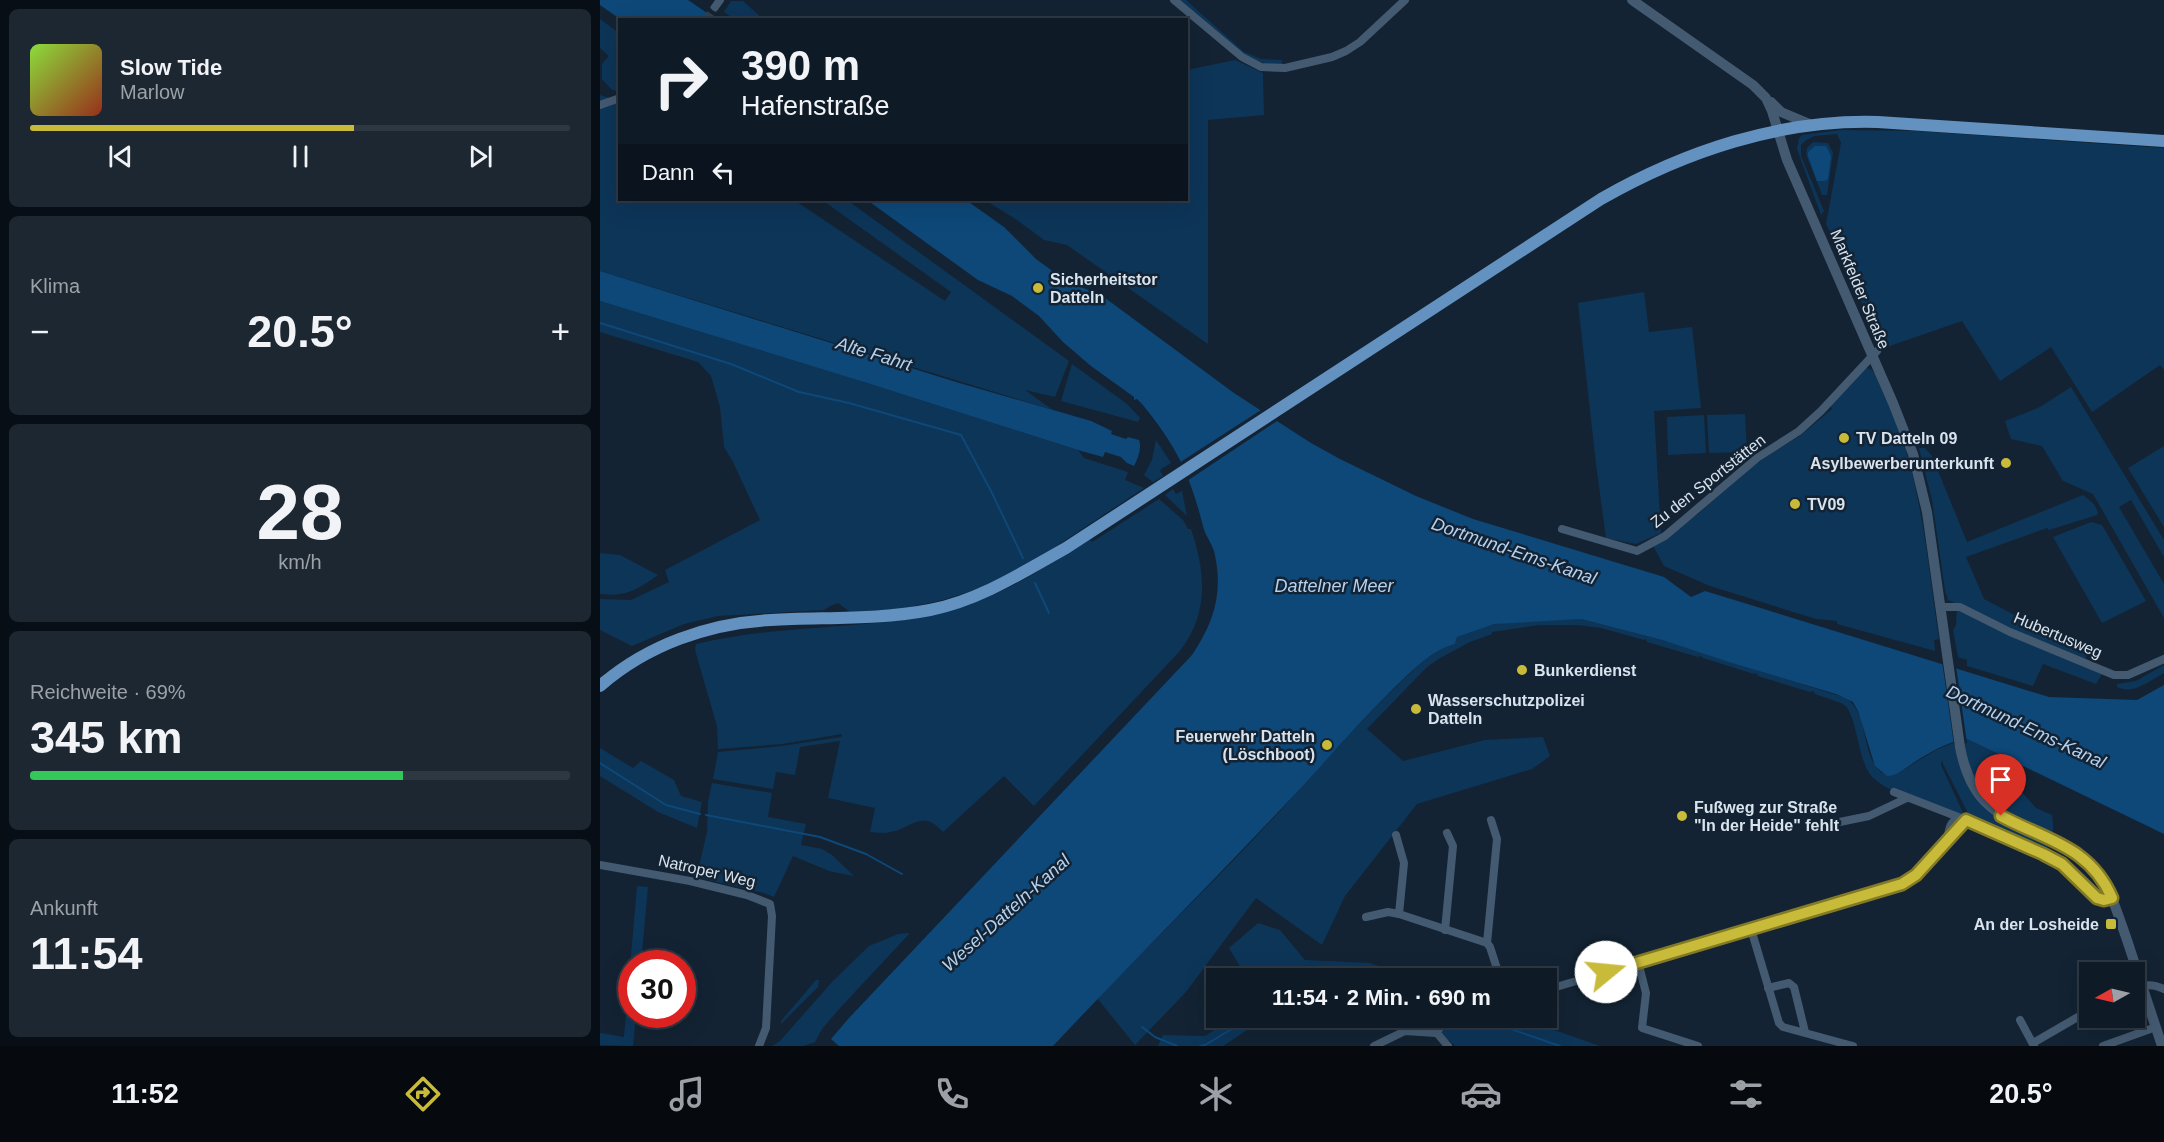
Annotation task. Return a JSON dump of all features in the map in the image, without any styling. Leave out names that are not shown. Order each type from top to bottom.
[{"type":"main road","points":[[600,686],[614,674],[647,654],[691,634],[718,627],[770,620],[900,615],[953,604],[1006,582],[1107,522],[1287,402],[1601,199],[1639,177],[1696,154],[1778,130],[1839,122],[1878,122],[2164,141]]},
{"type":"street","points":[[1174,0],[1242,57],[1261,67],[1285,68],[1332,57],[1346,51],[1360,42],[1405,0]]},
{"type":"street","name":"Markfelder Straße","points":[[1632,0],[1733,70],[1766,98],[1787,160],[1874,353],[1920,477],[1942,607],[1960,747],[1969,780],[1977,794],[1989,806],[2014,823],[2040,833],[2077,853],[2098,873],[2112,898],[2131,962]]},
{"type":"street","points":[[1766,98],[1781,112],[1812,125]]},
{"type":"street","points":[[600,105],[618,99]]},
{"type":"street","name":"Zu den Sportstätten","points":[[1562,529],[1637,551],[1665,536],[1757,458],[1799,431],[1821,411],[1874,353]]},
{"type":"street","name":"Hubertusweg","points":[[1942,607],[1960,607],[2010,632],[2114,675],[2128,675],[2164,659]]},
{"type":"street","points":[[1894,792],[2043,854],[2062,864],[2097,898],[2104,900],[2112,898]]},
{"type":"street","points":[[1825,825],[1869,816],[1907,798]]},
{"type":"street","points":[[1557,987],[1902,884],[1916,875],[1946,844],[1963,819]]},
{"type":"street","points":[[1487,943],[1497,839],[1491,820]]},
{"type":"street","points":[[1445,930],[1453,846],[1447,832]]},
{"type":"street","points":[[1396,835],[1404,863],[1399,914]]},
{"type":"street","name":"Natroper Weg","points":[[600,865],[690,881],[747,895],[770,904],[772,916],[768,1004],[766,1028],[759,1046]]},
{"type":"street","points":[[1366,917],[1388,912],[1399,914],[1487,943],[1497,968]]},
{"type":"street","points":[[1751,928],[1779,1023],[1783,1027],[1853,1046]]},
{"type":"street","points":[[1638,962],[1647,993],[1642,1028],[1698,1046]]},
{"type":"street","points":[[1768,988],[1789,983],[1794,987],[1810,1034],[1810,1046]]},
{"type":"street","points":[[2145,987],[2157,986],[2164,989]]},
{"type":"street","name":"Markfelder Straße","points":[[2145,1003],[2162,1046]]},
{"type":"street","points":[[2020,1020],[2033,1045],[2079,1017]]},
{"type":"street","points":[[2103,1046],[2156,1027]]},
{"type":"street","points":[[1436,1032],[1439,1028]]},
{"type":"street","points":[[1374,1046],[1405,1031],[1436,1032],[1448,1046]]},
{"type":"shaded area","points":[[1179,0],[1186,0],[1244,52],[1261,59],[1282,60],[1282,64],[1250,59]]},
{"type":"shaded area","points":[[731,1],[743,1],[762,18],[733,18],[724,12]]},
{"type":"shaded area","points":[[600,19],[618,32],[618,91],[612,90],[602,79],[602,64],[609,56],[600,48]]},
{"type":"shaded area","points":[[1235,60],[1263,73],[1264,115],[1208,120],[1208,344],[1067,245],[1044,240],[987,201],[1188,201],[1188,70]]},
{"type":"shaded area","points":[[600,95],[618,101],[618,201],[795,201],[945,301],[951,292],[823,201],[848,201],[1069,361],[1055,397],[1025,390],[1053,410],[600,271]]},
{"type":"shaded area","points":[[1841,130],[1916,131],[2164,148],[2164,370],[2160,365],[2092,412],[2051,347],[2000,381],[1962,321],[1881,349],[1839,249],[1826,224],[1841,143],[1837,134],[1814,136],[1801,145],[1801,156],[1824,211],[1821,215],[1797,149],[1799,138],[1802,135]]},
{"type":"shaded area","points":[[1813,142],[1828,143],[1833,153],[1827,195],[1822,195],[1806,154],[1807,148]]},
{"type":"shaded area","points":[[1644,292],[1649,332],[1692,327],[1701,408],[1654,411],[1661,533],[1636,544],[1606,538],[1578,303]]},
{"type":"shaded area","points":[[600,301],[1078,450],[1084,458],[1128,472],[1125,480],[1144,488],[1034,561],[981,588],[939,601],[898,609],[850,612],[838,603],[824,610],[718,616],[684,624],[632,646],[600,630],[600,599],[631,600],[669,582],[665,570],[760,520],[724,447],[720,407],[711,376],[698,362],[600,332]]},
{"type":"shaded area","points":[[1072,364],[1127,404],[1140,418],[1138,422],[1061,401]]},
{"type":"shaded area","name":"TV09","points":[[1866,368],[1871,369],[1875,374],[1888,404],[1904,444],[1913,477],[1926,546],[1939,639],[1934,640],[1935,651],[1837,624],[1837,621],[1816,619],[1710,586],[1664,566],[1653,546],[1698,514],[1755,464],[1801,435],[1832,409],[1830,404]]},
{"type":"shaded area","points":[[2071,387],[2164,540],[2164,557],[2131,500],[2119,507],[2164,584],[2164,618],[2093,494],[2063,481],[2042,446],[2011,439],[2005,421],[2040,407]]},
{"type":"shaded area","points":[[1745,414],[1747,452],[1709,453],[1707,415]]},
{"type":"shaded area","points":[[1704,415],[1706,453],[1668,455],[1667,417]]},
{"type":"shaded area","points":[[1156,440],[1171,463],[1160,470],[1163,476],[1153,482],[1144,475],[1152,460]]},
{"type":"shaded area","points":[[2164,446],[2164,527],[2128,468]]},
{"type":"shaded area","points":[[1919,448],[1925,448],[1932,456],[1967,542],[2083,495],[2094,504],[2097,515],[2049,530],[2047,528],[1966,557],[1984,599],[2088,653],[2082,665],[2102,674],[2096,684],[2043,664],[2033,686],[1967,666],[1967,660],[1958,657],[1953,630],[1956,625],[1957,604],[1948,600],[1945,590],[1932,500]]},
{"type":"shaded area","points":[[1173,489],[1176,494],[1182,491],[1187,516],[1165,495]]},
{"type":"shaded area","points":[[1159,499],[1183,520],[1188,529],[1191,529],[1196,545],[1202,577],[1202,593],[1196,623],[1179,652],[1034,806],[1004,776],[943,832],[936,825],[923,820],[888,833],[870,832],[875,808],[828,798],[840,741],[800,747],[795,775],[776,772],[773,789],[713,779],[718,752],[782,746],[841,737],[842,734],[782,744],[718,749],[717,726],[695,650],[696,644],[757,633],[911,618],[962,606],[1019,582],[1088,538],[1092,542]]},
{"type":"shaded area","points":[[2091,522],[2102,525],[2146,601],[2102,623],[2053,537]]},
{"type":"shaded area","points":[[600,553],[620,555],[658,575],[638,588],[625,593],[600,594]]},
{"type":"shaded area","points":[[1581,619],[1662,640],[1846,698],[1859,714],[1870,756],[1882,773],[1898,773],[1936,750],[1967,739],[2001,756],[2003,771],[2036,808],[2052,815],[2051,839],[2043,851],[1971,819],[1942,760],[1941,765],[1965,817],[1913,800],[1886,787],[1869,773],[1865,766],[1854,723],[1847,707],[1815,694],[1813,691],[1758,676],[1756,673],[1701,656],[1647,642],[1646,639],[1601,628],[1577,625],[1539,625],[1492,632],[1427,667],[1367,729],[1403,761],[1485,740],[1543,737],[1550,756],[1532,769],[1417,804],[1345,896],[1322,945],[1256,898],[1186,992],[1135,1045],[1097,998],[1225,869],[1359,724],[1410,673],[1423,661],[1455,644],[1457,637],[1486,626],[1518,621]]},
{"type":"shaded area","points":[[2164,665],[2164,673],[2141,686],[2129,689],[2117,687],[2117,684],[2136,681]]},
{"type":"shaded area","points":[[600,748],[633,768],[641,761],[674,780],[681,796],[702,802],[697,828],[658,812],[600,776]]},
{"type":"shaded area","points":[[712,783],[772,793],[768,817],[806,824],[801,845],[822,849],[832,855],[854,876],[829,871],[793,856],[774,897],[704,879],[697,875],[707,832],[708,802]]},
{"type":"shaded area","points":[[637,886],[648,887],[642,950],[631,950]]},
{"type":"shaded area","points":[[1258,923],[1280,930],[1305,960],[1370,963],[1385,968],[1241,968],[1229,948]]},
{"type":"shaded area","points":[[910,933],[840,1008],[822,1029],[815,1042],[803,1046],[772,1046],[780,1041],[833,981],[869,946],[898,934]]},
{"type":"shaded area","points":[[816,980],[819,980],[818,987],[781,1024],[781,1021]]},
{"type":"shaded area","points":[[625,1028],[635,1028],[633,1046],[600,1045],[600,1033],[624,1037]]},
{"type":"shaded area","points":[[1217,1028],[1250,1028],[1223,1046],[1158,1046],[1163,1035],[1205,1036]]},
{"type":"shaded area","points":[[1446,1028],[1548,1028],[1600,1046],[1455,1046],[1441,1033]]},
{"type":"water","points":[[600,0],[688,0],[715,18],[619,18],[600,5]]},
{"type":"water","points":[[1815,146],[1826,146],[1831,156],[1828,179],[1825,181],[1817,181],[1808,156],[1808,152]]},
{"type":"water","name":"Dattelner Meer","points":[[868,201],[967,201],[1004,227],[1036,259],[1066,281],[1101,295],[1234,393],[1311,443],[1416,496],[1473,519],[1664,577],[1691,597],[1705,591],[2049,697],[2137,700],[2164,685],[2164,834],[1967,739],[1939,748],[1897,773],[1887,776],[1875,766],[1858,711],[1853,702],[1836,694],[1662,640],[1581,619],[1494,624],[1457,637],[1455,644],[1437,651],[1407,675],[1053,1046],[839,1046],[831,1039],[849,1018],[1192,655],[1206,631],[1215,606],[1218,580],[1214,551],[1204,529],[1187,475],[1164,434],[1137,399],[1134,400],[1134,397],[1091,366],[1063,342],[1039,316],[1012,296],[978,280]]},
{"type":"water","points":[[600,271],[956,382],[1091,421],[1112,431],[1111,434],[1139,440],[1138,457],[1134,466],[1121,457],[1105,452],[1103,457],[1078,450],[600,301]]},
{"type":"pier","points":[[1264,408],[1280,419],[1187,481],[1179,463]]},
{"type":"pier","points":[[1942,661],[1956,666],[1967,743],[1954,745]]},
{"type":"waterway","points":[[600,323],[731,364],[799,392],[849,403],[961,435],[1023,558]]},
{"type":"waterway","points":[[1035,583],[1049,613]]},
{"type":"waterway","points":[[600,763],[666,805],[700,814]]},
{"type":"waterway","points":[[706,815],[820,837],[866,854],[902,874]]},
{"type":"waterway","points":[[1142,1027],[1155,1037],[1177,1046]]},
{"type":"waterway","points":[[1200,1046],[1234,1028]]},
{"type":"waterway","points":[[1508,1028],[1560,1046]]},
{"type":"tunnel","points":[[707,18],[715,7]]},
{"type":"place","name":"Sicherheitstor Datteln","points":[[1038,288]]},
{"type":"place","name":"TV Datteln 09","points":[[1844,438]]},
{"type":"place","name":"Asylbewerberunterkunft","points":[[2006,463]]},
{"type":"place","name":"TV09","points":[[1795,504]]},
{"type":"place","name":"Bunkerdienst","points":[[1522,670]]},
{"type":"place","name":"Wasserschutzpolizei Datteln","points":[[1416,709]]},
{"type":"place","name":"Feuerwehr Datteln (Löschboot)","points":[[1327,745]]},
{"type":"place","name":"Fußweg zur Straße \"In der Heide\" fehlt","points":[[1682,816]]},
{"type":"place","name":"An der Losheide","points":[[2111,924]]},
{"type":"route","points":[[1606,972],[1902,884],[1916,875],[1966,820],[2062,864],[2093,896],[2104,900],[2112,898],[2098,873],[2077,853],[2001,816]]},
{"type":"water label","name":"Alte Fahrt","points":[[874,354]]},
{"type":"water label","name":"Dortmund-Ems-Kanal","points":[[1514,551]]},
{"type":"water label","name":"Dortmund-Ems-Kanal","points":[[2026,727]]},
{"type":"water label","name":"Wesel-Datteln-Kanal","points":[[1006,913]]}]
